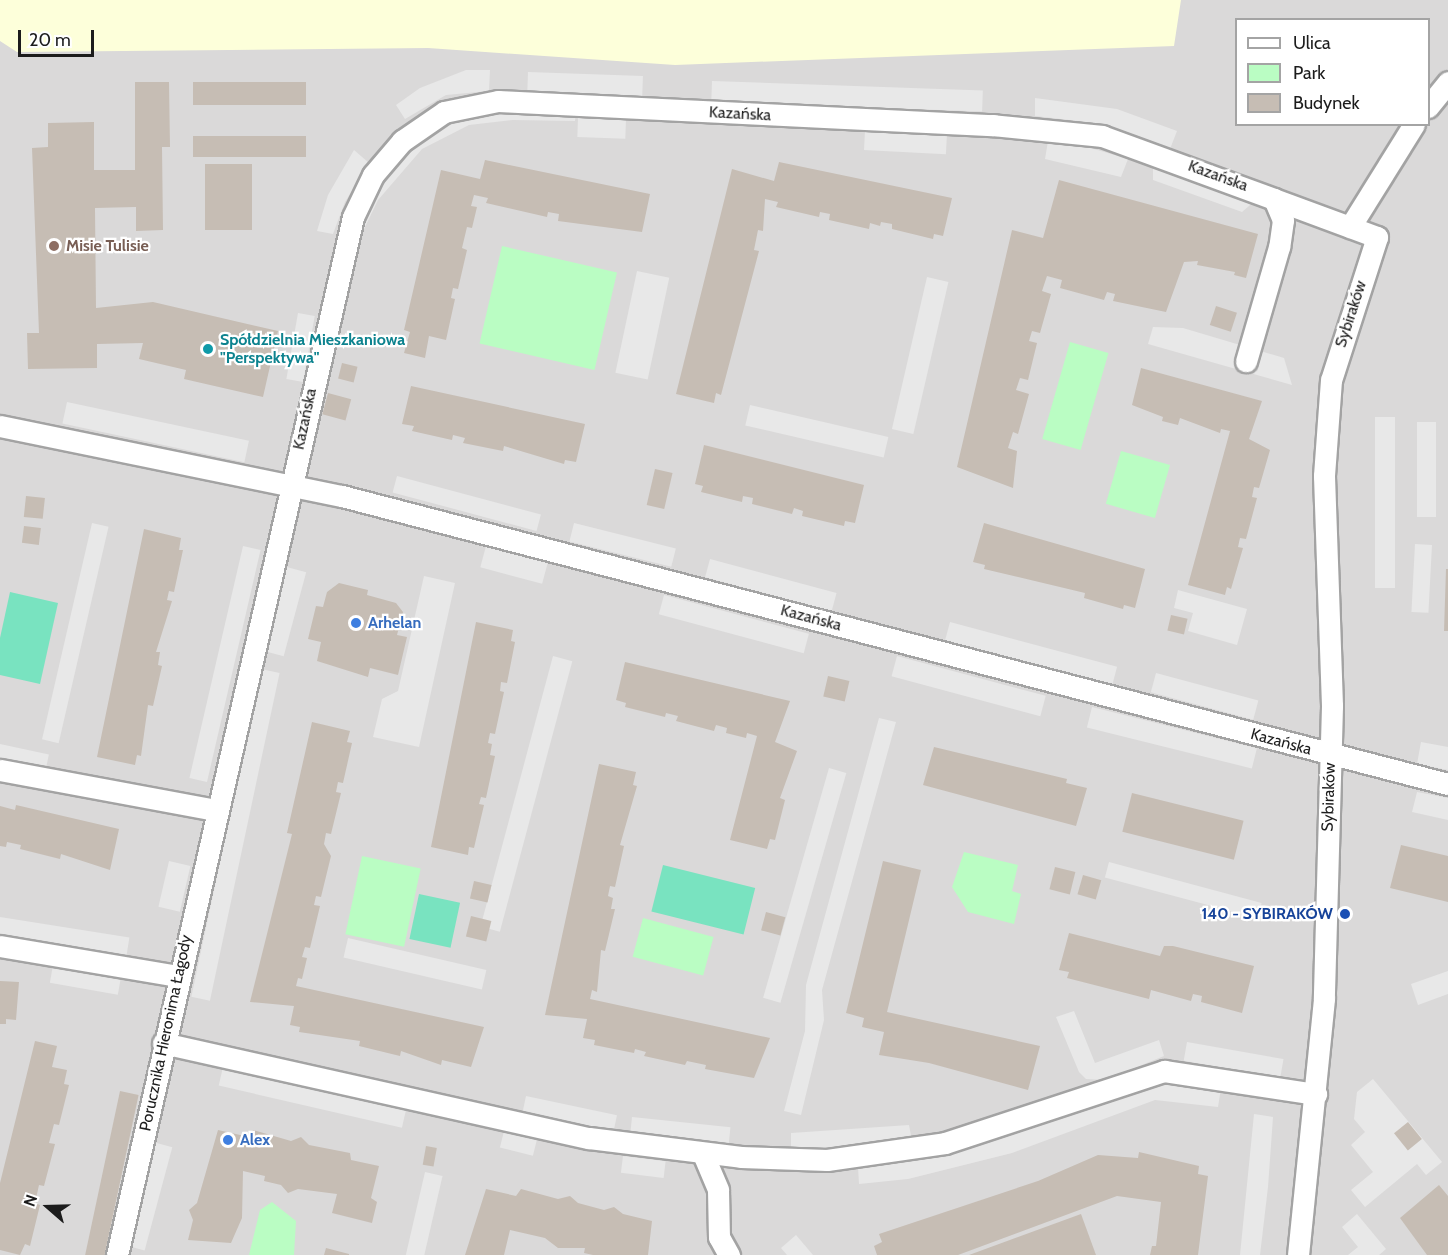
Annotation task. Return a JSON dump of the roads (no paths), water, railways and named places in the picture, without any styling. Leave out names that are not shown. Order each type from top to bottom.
[{"type":"street","points":[[1430,104],[1448,82]]},
{"type":"street","name":"Kazańska","points":[[291,485],[321,344],[363,194],[402,141],[462,106],[521,101],[1082,132],[1156,153],[1377,237]]},
{"type":"street","points":[[1350,227],[1413,126]]},
{"type":"street","points":[[1246,361],[1280,247],[1282,220],[1274,199]]},
{"type":"street","name":"Sybiraków","points":[[1298,1255],[1324,999],[1330,756],[1324,476],[1331,380],[1377,237]]},
{"type":"street","name":"Kazańska","points":[[0,426],[291,485],[1330,756],[1448,784]]},
{"type":"street","name":"Porucznika Hieronima Łagody","points":[[117,1255],[215,810],[291,485]]},
{"type":"street","points":[[0,770],[215,810]]},
{"type":"street","points":[[0,946],[178,976]]},
{"type":"street","points":[[163,1043],[589,1138],[741,1157],[838,1159],[945,1143],[1164,1071],[1316,1094]]},
{"type":"street","points":[[703,1154],[718,1190],[717,1228],[729,1255]]},
{"type":"street","points":[[718,1190],[741,1157]]},
{"type":"place","name":"Misie Tulisie","points":[[54,246]]},
{"type":"place","name":"Spółdzielnia Mieszkaniowa \"Perspektywa\"","points":[[208,349]]},
{"type":"place","name":"Arhelan","points":[[356,623]]},
{"type":"place","name":"140 - SYBIRAKÓW","points":[[1345,914]]},
{"type":"place","name":"Alex","points":[[228,1140]]}]
